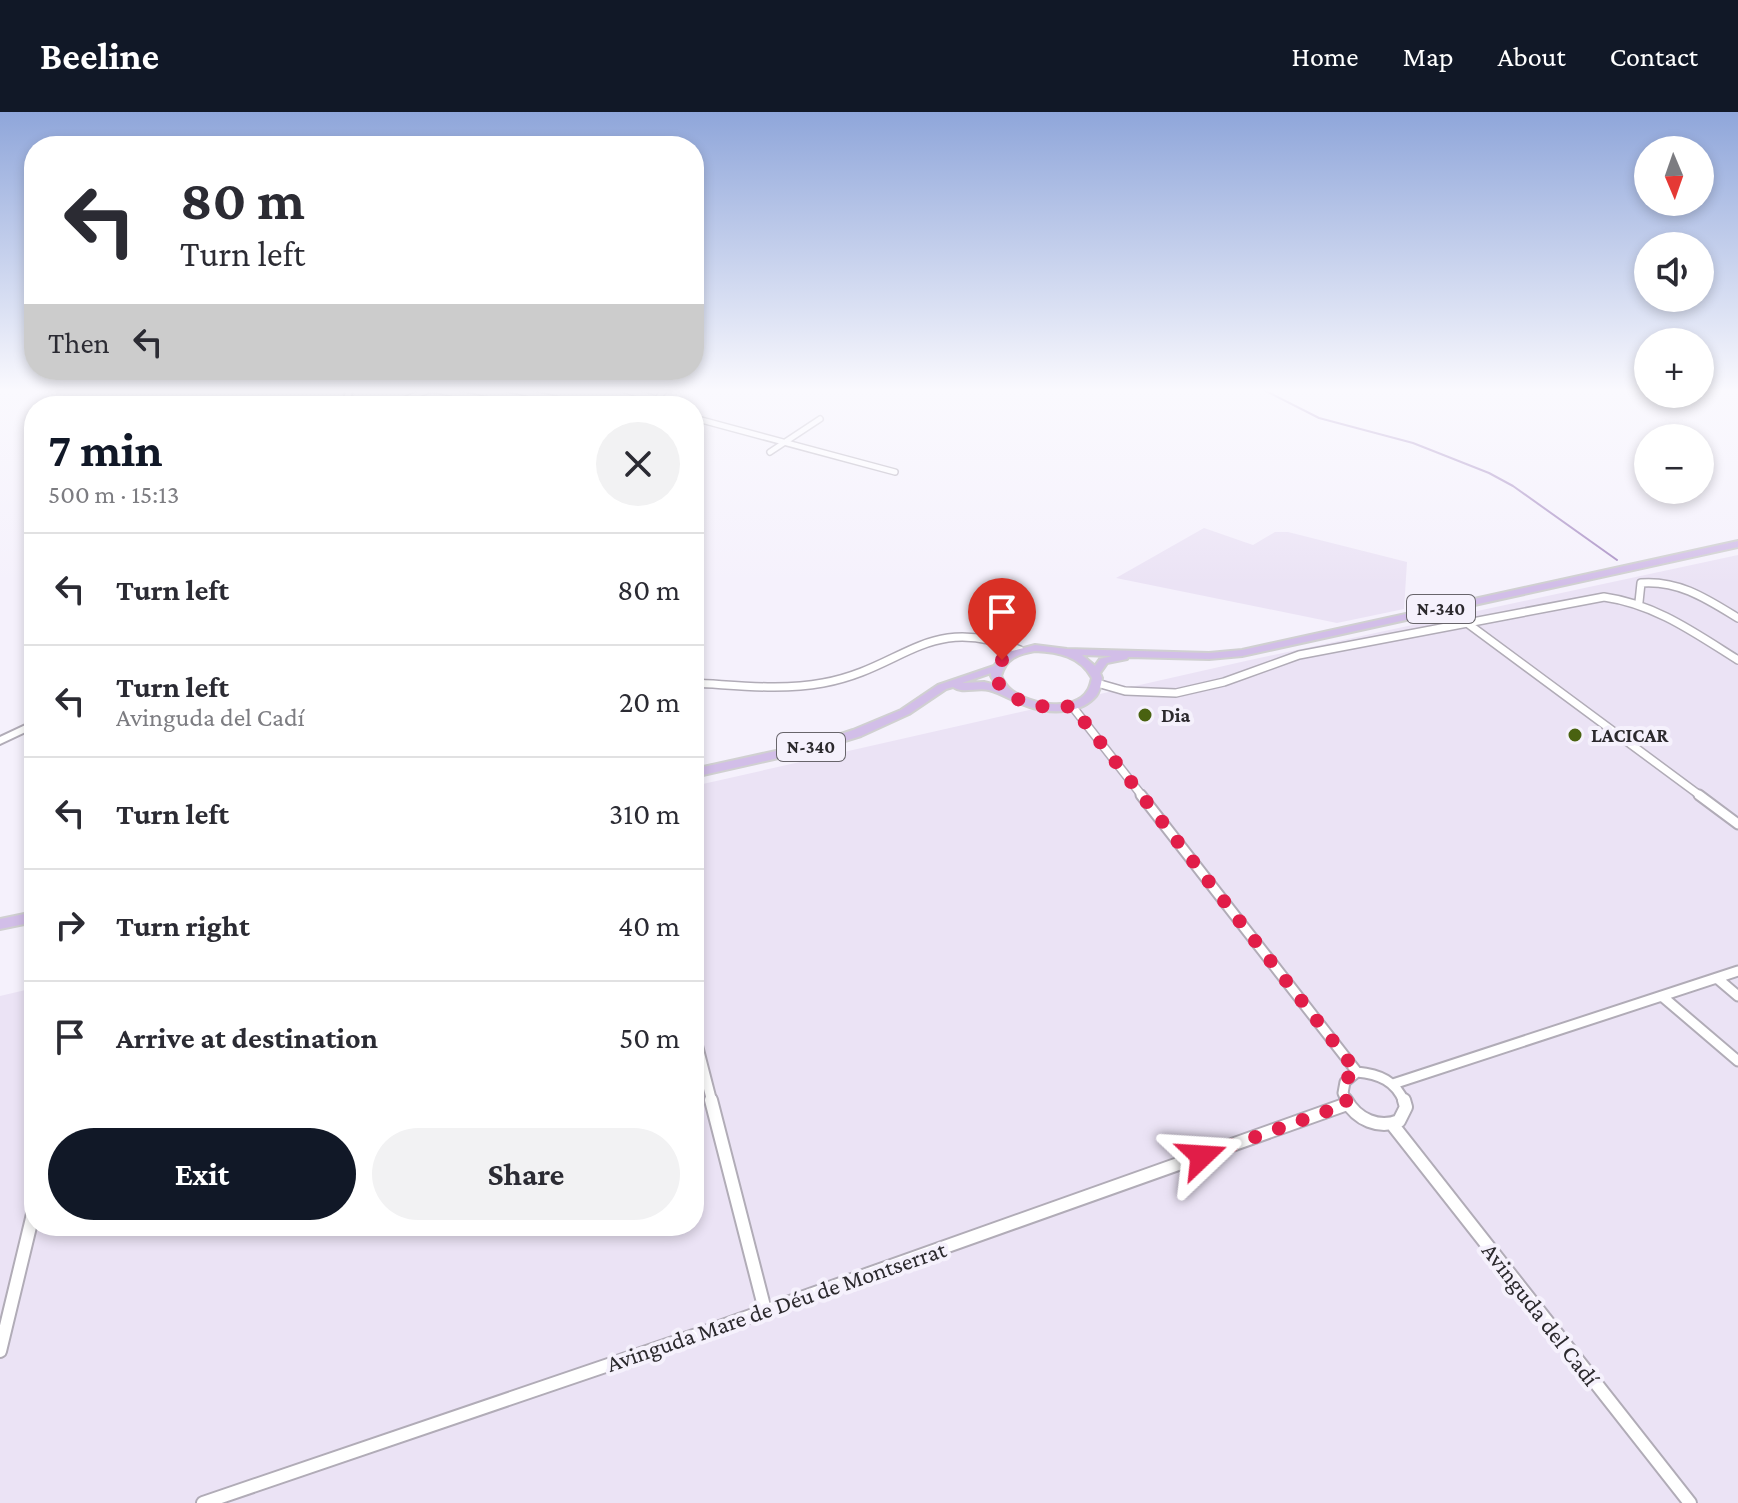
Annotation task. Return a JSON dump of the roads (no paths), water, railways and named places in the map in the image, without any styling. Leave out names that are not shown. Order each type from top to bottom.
[{"type":"main road","name":"N-340","points":[[922,702],[942,687],[997,668],[1010,654],[1020,650],[1052,648],[1068,652],[1209,656],[1242,653],[1738,544]]},
{"type":"main road","points":[[1068,652],[1089,664],[1096,678]]},
{"type":"main road","name":"N-340","points":[[704,771],[839,739],[964,686],[984,685],[1042,707],[1072,706],[1094,693],[1096,678],[1104,661],[1142,653]]},
{"type":"main road","points":[[997,668],[996,676],[1005,691]]},
{"type":"main road","points":[[0,924],[24,919]]},
{"type":"street","points":[[826,454],[895,472]]},
{"type":"street","points":[[1639,602],[1641,583],[1670,583],[1687,588],[1738,618]]},
{"type":"street","points":[[1096,678],[1120,692],[1164,697],[1228,682],[1252,670],[1299,655],[1595,598],[1639,602],[1738,660]]},
{"type":"street","points":[[1467,623],[1738,824]]},
{"type":"street","points":[[704,683],[783,687],[822,684],[863,673],[917,646],[948,635],[979,635],[1003,641],[1020,650]]},
{"type":"street","points":[[1072,706],[1357,1072]]},
{"type":"street","points":[[0,741],[24,729]]},
{"type":"street","points":[[1393,1084],[1738,971]]},
{"type":"street","points":[[1718,979],[1738,996]]},
{"type":"street","points":[[1663,997],[1738,1061]]},
{"type":"street","points":[[704,1071],[765,1310]]},
{"type":"street","points":[[1357,1072],[1372,1073],[1393,1084],[1404,1098],[1406,1107],[1400,1121],[1392,1124],[1370,1122],[1347,1104],[1343,1087],[1349,1076],[1357,1072]]},
{"type":"street","name":"Avinguda Mare de Déu de Montserrat","points":[[203,1503],[765,1310],[1347,1104]]},
{"type":"street","name":"Avinguda del Cadí","points":[[1392,1124],[1690,1503]]},
{"type":"street","points":[[0,1351],[28,1236]]},
{"type":"waterway","points":[[1441,454],[1513,486],[1617,560]]},
{"type":"place","name":"Dia","points":[[1145,715]]},
{"type":"place","name":"LACICAR","points":[[1575,735]]}]
